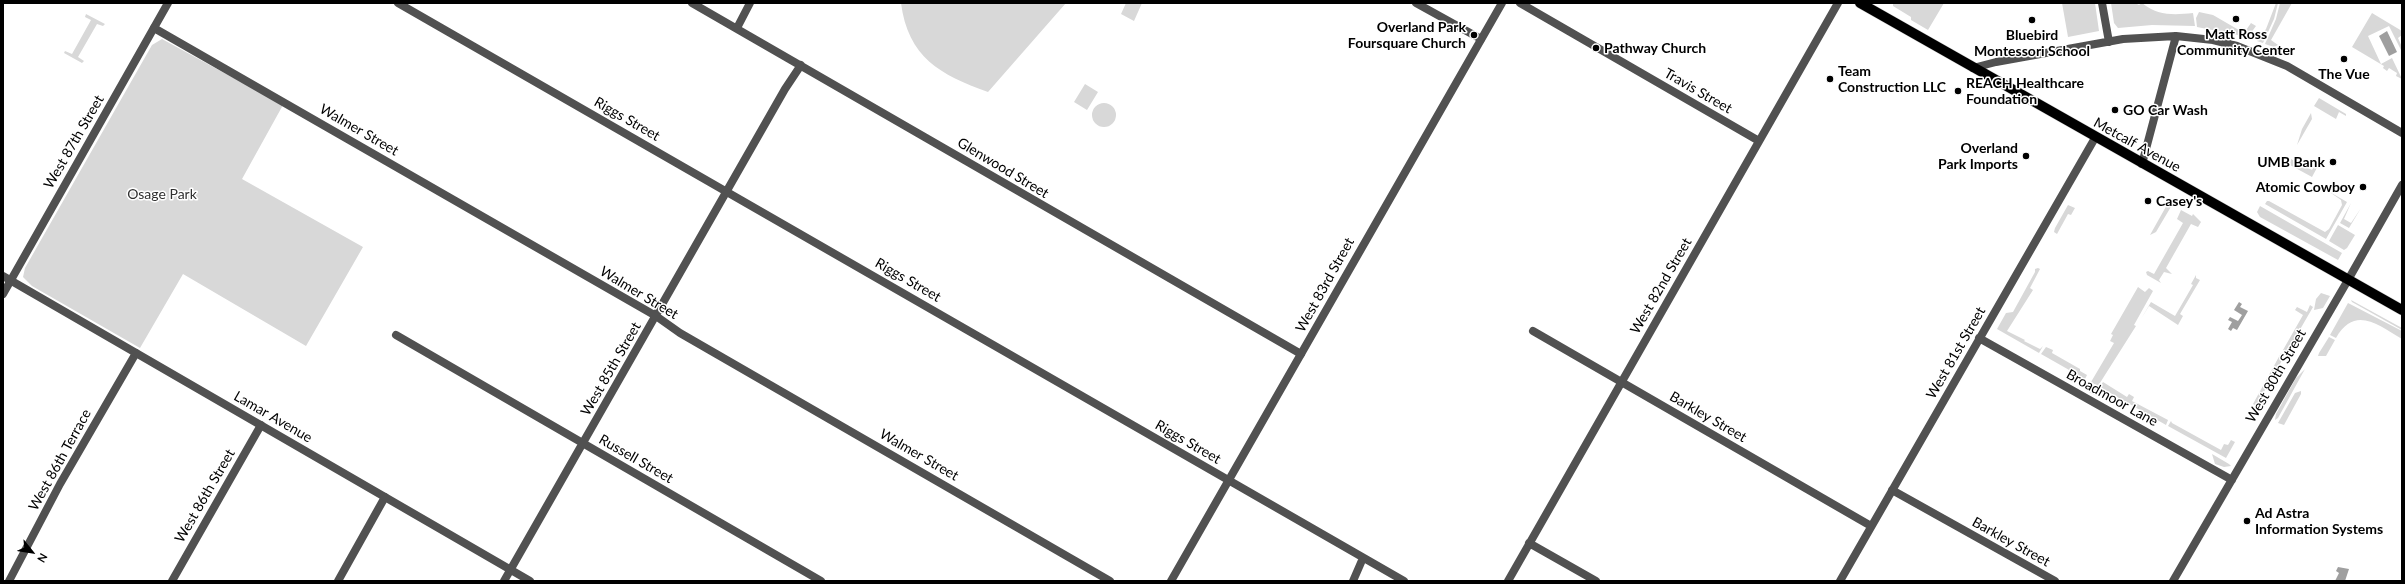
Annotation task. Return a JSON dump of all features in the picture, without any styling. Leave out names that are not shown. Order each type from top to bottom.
[{"type":"main road","name":"Metcalf Avenue","points":[[1860,3],[2095,138],[2402,310]]},
{"type":"street","name":"West 87th Street","points":[[3,294],[168,3]]},
{"type":"street","name":"Riggs Street","points":[[398,3],[1404,581]]},
{"type":"street","name":"Glenwood Street","points":[[692,3],[801,65],[1072,224],[1301,354]]},
{"type":"street","points":[[737,28],[750,3]]},
{"type":"street","points":[[1416,3],[1481,39]]},
{"type":"street","name":"West 83rd Street","points":[[1171,581],[1502,3]]},
{"type":"street","name":"Travis Street","points":[[1520,3],[1759,141]]},
{"type":"street","name":"West 82nd Street","points":[[1508,581],[1838,3]]},
{"type":"street","points":[[2102,3],[2109,42]]},
{"type":"street","name":"Walmer Street","points":[[154,28],[656,316],[680,333],[1110,581]]},
{"type":"street","points":[[1972,68],[1996,62],[2144,37],[2176,36],[2213,40],[2266,56],[2303,74],[2402,133]]},
{"type":"street","points":[[2142,164],[2176,36]]},
{"type":"street","name":"West 85th Street","points":[[504,581],[726,191],[801,65]]},
{"type":"street","name":"West 81st Street","points":[[1840,581],[2095,138]]},
{"type":"street","name":"West 80th Street","points":[[2173,581],[2402,185]]},
{"type":"street","name":"Lamar Avenue","points":[[3,276],[530,581]]},
{"type":"street","name":"Barkley Street","points":[[1533,331],[1871,526]]},
{"type":"street","name":"Russell Street","points":[[396,336],[821,581]]},
{"type":"street","name":"Broadmoor Lane","points":[[1979,338],[2232,480]]},
{"type":"street","name":"West 86th Terrace","points":[[9,581],[57,490],[136,353]]},
{"type":"street","name":"West 86th Street","points":[[172,581],[261,425]]},
{"type":"street","name":"Barkley Street","points":[[1892,490],[2054,581]]},
{"type":"street","points":[[338,581],[385,497]]},
{"type":"street","points":[[1529,543],[1596,581]]},
{"type":"street","points":[[1352,581],[1363,558]]},
{"type":"green space","points":[[901,3],[1066,3],[988,92],[955,79],[941,71],[929,61],[919,50],[911,37],[905,22]]},
{"type":"green space","points":[[1126,3],[1142,3],[1134,21],[1121,14]]},
{"type":"green space","points":[[1893,3],[1944,3],[1928,30],[1911,20],[1911,17],[1893,6]]},
{"type":"green space","points":[[2062,3],[2095,3],[2099,31],[2068,37]]},
{"type":"green space","points":[[2111,3],[2135,3],[2139,5],[2142,3],[2154,10],[2166,14],[2193,13],[2195,26],[2152,25],[2118,28],[2114,23]]},
{"type":"green space","points":[[2276,3],[2278,3],[2274,19],[2263,43],[2257,41],[2266,29]]},
{"type":"green space","points":[[2280,3],[2292,3],[2271,40],[2278,45],[2274,47],[2265,44],[2276,19]]},
{"type":"green space","points":[[2199,12],[2213,15],[2244,33],[2251,23],[2256,26],[2248,37],[2197,27],[2196,18]]},
{"type":"green space","points":[[2372,13],[2402,31],[2402,35],[2398,38],[2402,47],[2401,50],[2389,26],[2368,36],[2381,64],[2392,58],[2402,79],[2396,76],[2397,73],[2389,68],[2387,71],[2383,68],[2384,66],[2352,47]]},
{"type":"green space","points":[[86,14],[105,24],[103,26],[97,24],[78,57],[84,61],[82,63],[64,53],[65,51],[72,54],[91,20],[85,17]]},
{"type":"green space","name":"Osage Park","points":[[162,39],[283,105],[242,179],[363,247],[306,346],[183,274],[140,348],[32,286],[23,277],[25,268],[152,45]]},
{"type":"green space","points":[[1085,84],[1098,92],[1087,110],[1074,102]]},
{"type":"green space","points":[[2319,98],[2346,114],[2346,116],[2339,112],[2336,119],[2314,106]]},
{"type":"green space","points":[[1104,103],[1112,107],[1116,115],[1112,123],[1104,127],[1096,123],[1092,115],[1096,107]]},
{"type":"green space","points":[[2311,113],[2312,119],[2297,145],[2302,129]]},
{"type":"green space","points":[[2291,159],[2312,170],[2316,163],[2319,164],[2312,177],[2290,165]]},
{"type":"green space","points":[[2328,191],[2347,202],[2326,239],[2265,204],[2269,201],[2325,232],[2329,229],[2342,205],[2341,200]]},
{"type":"green space","points":[[2168,203],[2172,205],[2156,232],[2150,235]]},
{"type":"green space","points":[[2351,203],[2344,219],[2351,223],[2361,208],[2349,228],[2340,223]]},
{"type":"green space","points":[[2068,205],[2075,208],[2071,215],[2068,214],[2057,234],[2054,232],[2055,228]]},
{"type":"green space","points":[[2260,206],[2342,253],[2338,260],[2260,217],[2257,212]]},
{"type":"green space","points":[[2181,210],[2192,216],[2193,214],[2201,222],[2198,227],[2191,224],[2166,268],[2172,274],[2164,272],[2159,280],[2161,283],[2147,275],[2146,272],[2148,271],[2154,274],[2183,223],[2177,219]]},
{"type":"green space","points":[[2338,225],[2355,235],[2347,248],[2344,250],[2329,241]]},
{"type":"green space","points":[[2035,269],[2040,269],[2030,288],[2033,290],[2007,331],[2040,349],[2043,346],[2039,353],[1997,329],[2006,313],[2013,312],[2035,272]]},
{"type":"green space","points":[[2196,275],[2196,278],[2200,280],[2180,314],[2183,316],[2178,325],[2149,306],[2141,319],[2151,302],[2175,316],[2193,285],[2191,284]]},
{"type":"green space","points":[[2138,287],[2145,292],[2149,288],[2153,291],[2134,325],[2136,326],[2098,386],[2091,382],[2114,343],[2110,341],[2113,335],[2111,334]]},
{"type":"green space","points":[[2321,293],[2330,296],[2323,308],[2314,310],[2316,299]]},
{"type":"green space","points":[[2351,300],[2402,328],[2402,330],[2352,302]]},
{"type":"green space","points":[[2348,303],[2402,331],[2402,339],[2376,324],[2359,320],[2351,322],[2343,328],[2336,338],[2330,335]]},
{"type":"green space","points":[[2310,305],[2313,307],[2287,352],[2283,350],[2303,315],[2295,310],[2297,307],[2307,312]]},
{"type":"green space","points":[[2329,337],[2335,340],[2326,356],[2318,356],[2319,353]]},
{"type":"green space","points":[[2046,347],[2053,350],[2052,353],[2080,369],[2080,371],[2087,375],[2085,379],[2041,354]]},
{"type":"green space","points":[[2281,353],[2285,355],[2256,406],[2253,404]]},
{"type":"green space","points":[[2305,369],[2278,418],[2275,420],[2276,414],[2296,378]]},
{"type":"green space","points":[[2103,382],[2127,397],[2129,394],[2134,397],[2132,401],[2168,420],[2166,425],[2100,387]]},
{"type":"green space","points":[[2086,383],[2104,393],[2098,397],[2089,392]]},
{"type":"green space","points":[[2301,391],[2301,394],[2284,425],[2278,423],[2295,393]]},
{"type":"green space","points":[[2171,421],[2172,423],[2221,450],[2224,444],[2228,445],[2231,440],[2235,442],[2226,458],[2168,426]]},
{"type":"green space","points":[[2212,454],[2231,466],[2224,467],[2215,464]]},
{"type":"shaded area","points":[[2387,31],[2397,52],[2389,56],[2379,36]]},
{"type":"shaded area","points":[[2239,302],[2242,304],[2240,307],[2248,311],[2237,330],[2233,328],[2231,331],[2228,329],[2232,322],[2228,320],[2230,317],[2238,321],[2242,315],[2234,310]]},
{"type":"shaded area","points":[[2338,567],[2349,569],[2345,581],[2335,581],[2339,573],[2336,571]]},
{"type":"place","name":"Matt Ross Community Center","points":[[2236,19]]},
{"type":"place","name":"Bluebird Montessori School","points":[[2032,20]]},
{"type":"place","name":"Overland Park Foursquare Church","points":[[1474,35]]},
{"type":"place","name":"Pathway Church","points":[[1596,48]]},
{"type":"place","name":"The Vue","points":[[2344,59]]},
{"type":"place","name":"Team Construction LLC","points":[[1830,79]]},
{"type":"place","name":"REACH Healthcare Foundation","points":[[1958,91]]},
{"type":"place","name":"GO Car Wash","points":[[2115,110]]},
{"type":"place","name":"Overland Park Imports","points":[[2026,156]]},
{"type":"place","name":"UMB Bank","points":[[2333,162]]},
{"type":"place","name":"Atomic Cowboy","points":[[2363,187]]},
{"type":"place","name":"Casey's","points":[[2148,201]]},
{"type":"place","name":"Ad Astra Information Systems","points":[[2247,521]]}]
